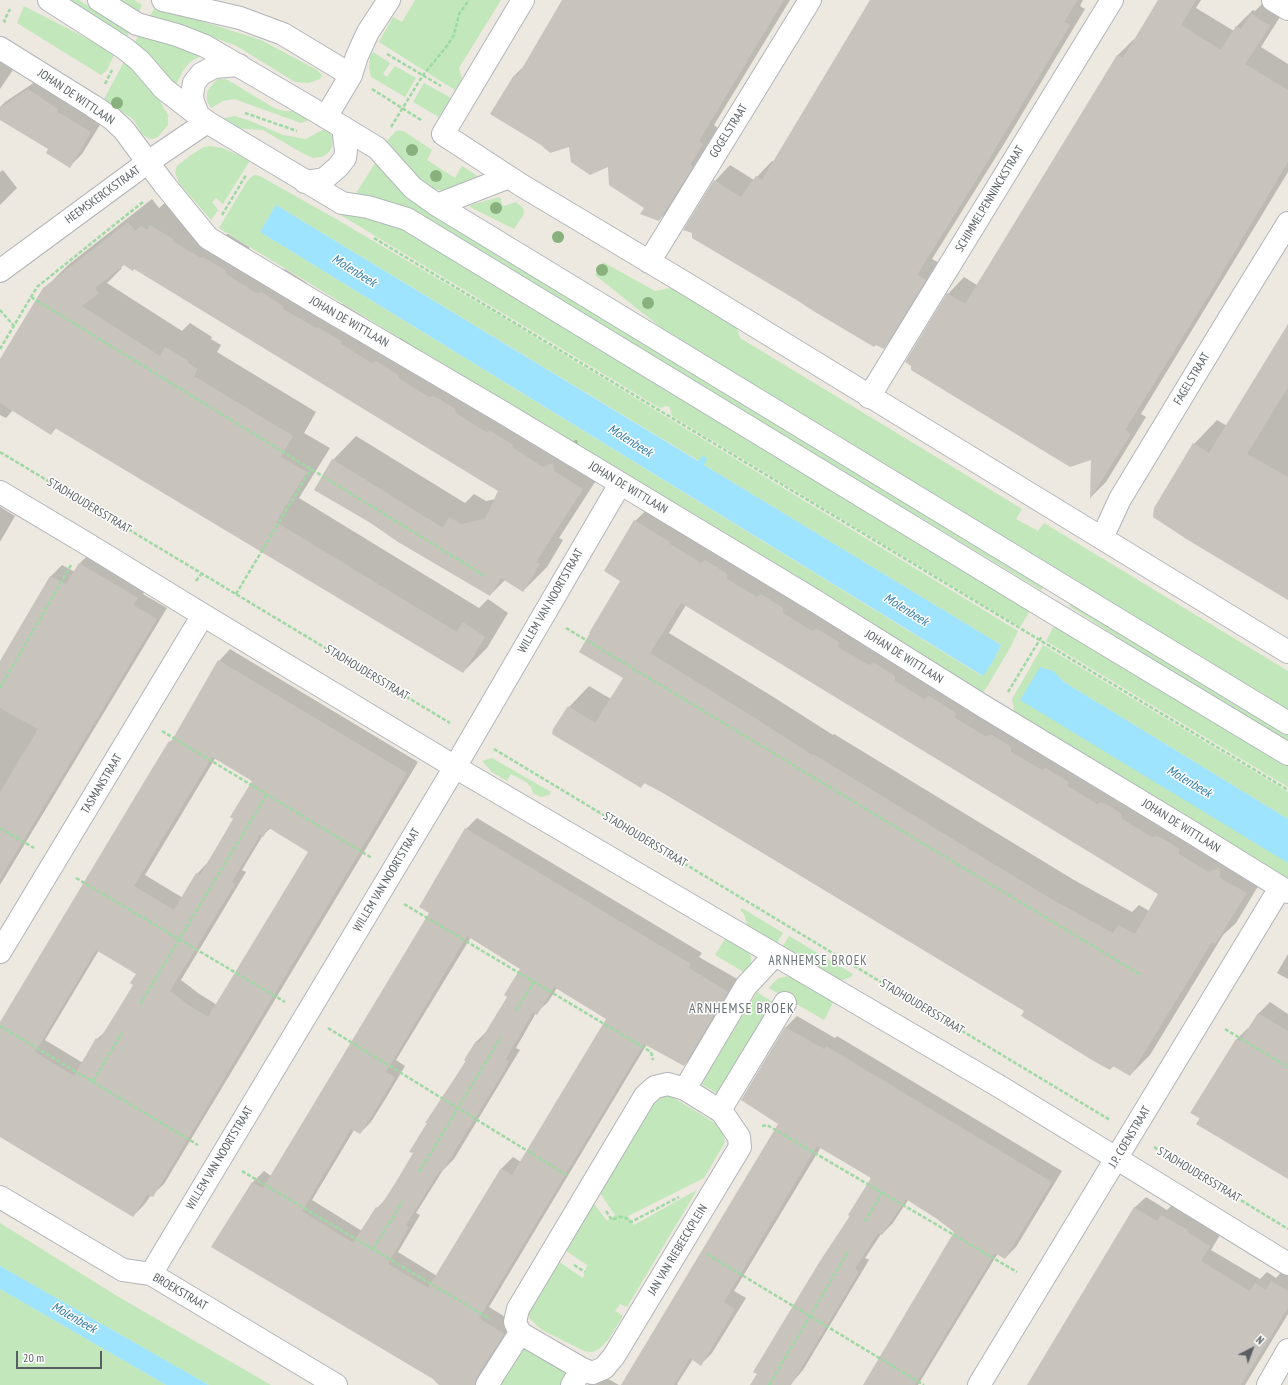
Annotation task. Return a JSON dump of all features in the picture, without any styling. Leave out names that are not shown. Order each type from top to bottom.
[{"type":"street","points":[[49,0],[129,52],[140,61],[164,88],[203,119],[305,182],[342,203],[368,207],[407,219],[1030,599],[1288,754]]},
{"type":"street","points":[[99,0],[137,24],[177,35],[205,46],[377,148],[413,188],[437,205],[1288,723]]},
{"type":"street","points":[[164,0],[240,18],[283,34],[351,75]]},
{"type":"street","points":[[305,182],[324,179],[338,167],[345,158],[346,150],[334,122],[357,56],[364,41],[389,0]]},
{"type":"street","points":[[523,0],[443,134],[510,177],[1288,652]]},
{"type":"street","name":"GOGELSTRAAT","points":[[649,262],[810,0]]},
{"type":"street","name":"SCHIMMELPENNINCKSTRAAT","points":[[869,397],[1112,0]]},
{"type":"street","points":[[1273,0],[1288,9]]},
{"type":"street","name":"JOHAN DE WITTLAAN","points":[[0,48],[111,118],[124,130],[164,184],[208,238],[502,412],[812,599],[983,706],[1284,890]]},
{"type":"street","points":[[203,119],[193,102],[192,95],[194,83],[201,74],[214,67],[239,65]]},
{"type":"street","name":"HEEMSKERCKSTRAAT","points":[[0,271],[148,162],[203,119]]},
{"type":"street","points":[[437,205],[510,177]]},
{"type":"street","name":"FAGELSTRAAT","points":[[1102,538],[1120,499],[1288,224]]},
{"type":"street","name":"WILLEM VAN NOORTSTRAAT","points":[[151,1274],[455,767],[620,484]]},
{"type":"street","points":[[0,492],[455,767],[1002,1088],[1288,1264]]},
{"type":"street","name":"TASMANSTRAAT","points":[[0,952],[203,615]]},
{"type":"street","name":"J.P. COENSTRAAT","points":[[978,1385],[1203,1016],[1284,890]]},
{"type":"street","points":[[685,1089],[746,986],[774,954]]},
{"type":"street","points":[[720,1110],[785,1003]]},
{"type":"street","points":[[488,1385],[518,1327],[518,1308],[645,1096],[655,1087],[668,1084],[685,1089],[720,1110],[736,1131]]},
{"type":"street","name":"JAN VAN RIEBEECKPLEIN","points":[[518,1327],[577,1377],[604,1368],[740,1147],[739,1137],[736,1131]]},
{"type":"street","name":"BROEKSTRAAT","points":[[0,1197],[123,1270],[151,1274],[336,1385]]},
{"type":"street","points":[[1268,1385],[1288,1350]]},
{"type":"path","points":[[377,148],[423,75],[454,35],[460,14],[469,0]]},
{"type":"path","points":[[364,41],[464,100]]},
{"type":"path","points":[[351,75],[443,134]]},
{"type":"path","points":[[244,112],[293,131],[306,132],[321,124],[334,122]]},
{"type":"path","points":[[0,349],[37,287],[164,184]]},
{"type":"path","points":[[369,234],[1288,790]]},
{"type":"path","points":[[31,297],[484,576]]},
{"type":"path","points":[[0,310],[14,326]]},
{"type":"path","name":"STADHOUDERSSTRAAT","points":[[0,452],[1132,1133],[1288,1229]]},
{"type":"path","points":[[236,594],[311,469]]},
{"type":"path","points":[[0,688],[84,542]]},
{"type":"path","points":[[543,615],[1141,975]]},
{"type":"path","points":[[1006,696],[1028,659]]},
{"type":"path","points":[[141,718],[392,871]]},
{"type":"path","points":[[140,1004],[267,794]]},
{"type":"path","points":[[0,828],[180,939],[306,1014],[589,1189],[612,1220],[622,1217],[631,1222],[699,1186],[720,1180]]},
{"type":"path","points":[[381,890],[651,1052],[661,1086]]},
{"type":"path","points":[[516,1010],[534,982]]},
{"type":"path","points":[[1203,1016],[1288,1067]]},
{"type":"path","points":[[0,1026],[494,1322],[518,1327]]},
{"type":"path","points":[[93,1081],[122,1033]]},
{"type":"path","points":[[420,1172],[501,1037]]},
{"type":"path","points":[[736,1131],[767,1125],[1039,1286]]},
{"type":"path","points":[[865,1221],[882,1193]]},
{"type":"path","points":[[373,1249],[403,1201]]},
{"type":"path","points":[[684,1240],[924,1385]]},
{"type":"path","points":[[769,1385],[849,1250]]},
{"type":"green space","points":[[61,0],[79,0],[115,23],[131,29],[124,42]]},
{"type":"green space","points":[[113,0],[134,0],[142,5],[138,14]]},
{"type":"green space","points":[[415,0],[501,0],[459,68],[462,79],[455,90],[379,42],[393,17],[402,22]]},
{"type":"green space","points":[[24,6],[115,53],[107,70],[101,75],[17,23]]},
{"type":"green space","points":[[154,9],[198,20],[261,40],[317,70],[322,75],[320,79],[309,83],[295,82],[235,45],[150,16]]},
{"type":"green space","points":[[140,33],[203,54],[190,62],[182,72],[176,85],[148,56],[133,46]]},
{"type":"green space","points":[[373,52],[390,63],[383,74],[387,77],[395,66],[416,78],[405,97],[371,77],[369,68],[370,57]]},
{"type":"green space","points":[[125,60],[150,85],[168,115],[168,125],[157,138],[150,139],[142,134],[134,120],[104,99]]},
{"type":"green space","points":[[218,79],[226,79],[274,108],[284,111],[295,111],[314,118],[301,123],[234,99],[223,101],[211,108],[207,101],[207,92]]},
{"type":"green space","points":[[424,83],[451,98],[439,117],[413,102]]},
{"type":"green space","points":[[235,116],[283,135],[306,139],[326,128],[333,137],[332,147],[328,153],[322,157],[313,158],[263,130],[234,128],[219,119]]},
{"type":"green space","points":[[399,130],[405,132],[432,150],[427,160],[455,178],[462,166],[485,181],[446,191],[434,189],[420,181],[387,141],[395,132]]},
{"type":"green space","points":[[211,146],[222,148],[250,160],[223,204],[216,198],[212,202],[218,210],[211,220],[179,183],[175,172],[177,166],[191,155],[204,147]]},
{"type":"green space","points":[[377,160],[1047,583],[1041,590],[464,244],[355,195]]},
{"type":"green space","points":[[254,175],[260,176],[336,219],[497,314],[1018,631],[1010,648],[988,685],[981,695],[219,228],[250,178]],"holes":[[[276,205],[699,461],[706,458],[704,465],[1001,645],[992,663],[982,676],[260,232]]]},
{"type":"green space","points":[[499,197],[502,205],[504,206],[516,202],[523,208],[524,214],[514,229],[470,207],[471,205]]},
{"type":"green space","points":[[341,211],[397,224],[1033,606],[1020,627],[674,417],[671,414],[670,407],[665,406],[660,408],[339,214]]},
{"type":"green space","points":[[603,262],[655,291],[675,287],[736,325],[740,338],[1022,509],[1016,519],[1038,531],[1044,523],[1288,671],[1288,713],[683,345],[595,275]]},
{"type":"green space","points":[[1073,599],[1288,729],[1288,741],[1153,660],[1069,606]]},
{"type":"green space","points":[[1057,620],[1288,760],[1288,787],[1046,641]]},
{"type":"green space","points":[[1043,645],[1288,792],[1288,819],[1064,682],[1052,671],[1040,667],[1288,863],[1288,881],[1015,715],[1012,699]]},
{"type":"green space","points":[[492,758],[551,792],[549,795],[541,797],[533,793],[531,787],[526,782],[511,774],[507,781],[492,772],[482,761]]},
{"type":"green space","points":[[742,908],[783,933],[776,945],[751,929],[747,924],[744,914],[740,910]]},
{"type":"green space","points":[[727,936],[747,949],[751,957],[751,967],[747,974],[715,955]]},
{"type":"green space","points":[[789,936],[853,974],[851,977],[837,982],[781,949]]},
{"type":"green space","points":[[790,976],[834,1001],[824,1020],[769,988],[779,978]]},
{"type":"green space","points":[[757,992],[777,1005],[722,1096],[701,1084]]},
{"type":"green space","points":[[663,1095],[671,1096],[721,1127],[725,1142],[704,1178],[628,1216],[634,1225],[697,1190],[627,1307],[620,1304],[615,1311],[623,1316],[608,1340],[599,1349],[592,1352],[584,1351],[542,1330],[530,1319],[527,1313],[555,1259],[583,1278],[587,1265],[562,1248],[591,1200],[607,1221],[615,1215],[598,1190],[651,1102]]},
{"type":"green space","points":[[0,1223],[117,1296],[271,1385],[209,1385],[0,1266]]},
{"type":"green space","points":[[0,1289],[166,1385],[0,1385]]},
{"type":"green space","points":[[518,1343],[573,1376],[567,1385],[493,1385]]},
{"type":"water","name":"Molenbeek","points":[[276,205],[698,461],[703,456],[707,458],[704,465],[1001,645],[992,663],[983,676],[260,232]]},
{"type":"water","name":"Molenbeek","points":[[1040,667],[1053,671],[1064,682],[1288,819],[1288,863],[1020,700]]},
{"type":"water","name":"Molenbeek","points":[[0,1266],[209,1385],[166,1385],[0,1289]]},
{"type":"building","points":[[562,0],[784,0],[699,141],[703,144],[690,165],[693,167],[659,221],[640,214],[644,208],[609,185],[608,167],[590,175],[571,162],[569,147],[550,153],[541,145],[490,114],[514,75],[517,77]]},
{"type":"building","points":[[870,0],[1078,0],[1064,22],[1070,25],[917,275],[926,280],[884,349],[876,345],[874,347],[692,238],[692,233],[683,230],[714,180],[741,197],[756,176],[762,180]]},
{"type":"building","points":[[1158,0],[1196,0],[1181,25],[1221,50],[1236,26],[1241,29],[1251,14],[1270,26],[1245,64],[1288,90],[1288,162],[1209,295],[1125,430],[1131,434],[1090,499],[1091,460],[1070,467],[911,370],[911,366],[905,362],[947,293],[965,304],[1117,55],[1123,58]]},
{"type":"building","points":[[28,89],[58,109],[58,112],[91,132],[70,168],[46,153],[48,149],[0,120],[0,108]]},
{"type":"building","points":[[128,222],[135,231],[141,226],[147,230],[150,225],[173,239],[172,241],[225,270],[226,274],[258,294],[261,292],[283,306],[283,309],[341,341],[341,344],[372,363],[376,361],[398,375],[398,378],[429,397],[433,396],[441,400],[455,409],[456,413],[486,432],[490,431],[512,444],[513,448],[543,467],[553,463],[554,471],[583,489],[536,562],[540,564],[523,592],[501,578],[490,596],[398,542],[369,522],[314,490],[332,459],[443,528],[449,517],[461,524],[485,519],[498,491],[134,269],[133,271],[124,265],[95,288],[99,293],[82,306],[160,356],[165,347],[189,361],[188,363],[198,369],[194,376],[293,436],[281,457],[307,472],[276,522],[457,632],[463,622],[485,637],[463,673],[55,428],[51,435],[0,403],[0,359],[43,288]]},
{"type":"building","points":[[1288,324],[1288,387],[1247,454],[1288,477],[1288,600],[1188,540],[1153,517],[1154,508],[1193,443],[1209,453]]},
{"type":"building","points":[[634,520],[701,563],[705,560],[718,568],[727,574],[727,579],[757,597],[761,594],[783,608],[783,613],[812,631],[817,629],[839,642],[838,647],[869,665],[874,663],[884,669],[895,676],[895,681],[924,699],[929,696],[956,713],[955,718],[985,736],[992,735],[997,738],[1011,747],[1011,752],[1042,770],[1046,768],[1068,782],[1068,786],[1097,804],[1101,802],[1122,814],[1122,819],[1152,837],[1157,836],[1167,841],[1179,849],[1179,854],[1208,872],[1220,868],[1220,878],[1247,893],[1215,944],[1212,942],[1130,1076],[1113,1066],[1110,1070],[1092,1060],[1021,1016],[1024,1011],[667,795],[644,783],[641,788],[552,734],[553,729],[568,706],[595,723],[623,678],[579,652],[620,581],[604,571]],"holes":[[[681,603],[1158,894],[1135,934],[1118,925],[1113,933],[1053,900],[813,754],[812,755],[650,653]]]},
{"type":"building","points":[[79,563],[138,598],[133,605],[157,619],[0,879],[0,792],[38,729],[0,708],[0,661],[50,576],[66,584]]},
{"type":"building","points":[[218,660],[407,773],[153,1197],[147,1195],[133,1217],[0,1137],[0,1022],[150,772],[169,741],[171,742]],"holes":[[[212,757],[252,781],[230,817],[233,819],[217,847],[200,875],[196,873],[174,910],[134,886]],[[269,828],[308,852],[208,1017],[170,991],[235,884],[232,882],[260,835],[263,837]],[[96,950],[136,974],[130,983],[133,985],[116,1013],[99,1040],[96,1038],[74,1076],[35,1052]]]},
{"type":"building","points":[[465,828],[691,964],[689,968],[728,992],[684,1066],[644,1044],[479,1318],[504,1334],[476,1378],[475,1385],[439,1385],[433,1379],[211,1247],[252,1182],[263,1188],[429,913],[419,907]],"holes":[[[467,936],[520,969],[504,995],[507,997],[479,1043],[476,1041],[464,1060],[466,1061],[425,1123],[427,1123],[409,1152],[413,1153],[396,1182],[379,1208],[376,1207],[353,1243],[302,1211],[351,1129],[360,1134],[375,1111],[395,1077],[386,1072]],[[554,987],[606,1019],[512,1175],[501,1168],[428,1288],[388,1264],[409,1227],[406,1225],[440,1170],[442,1172],[504,1071],[509,1061],[506,1059],[533,1012],[537,1015]]]},
{"type":"building","points":[[1258,1013],[1288,1031],[1288,1179],[1196,1124],[1200,1118],[1190,1113],[1236,1039],[1240,1041]]},
{"type":"building","points":[[785,1027],[824,1049],[826,1046],[1052,1182],[1005,1259],[995,1253],[915,1385],[863,1385],[954,1232],[906,1199],[882,1235],[878,1233],[855,1269],[859,1272],[791,1385],[750,1385],[757,1374],[753,1372],[820,1261],[850,1216],[848,1215],[871,1178],[817,1146],[724,1302],[735,1309],[701,1366],[690,1358],[674,1385],[621,1385],[778,1124],[741,1100]]},
{"type":"building","points":[[1134,1207],[1157,1221],[1161,1215],[1188,1230],[1187,1232],[1210,1246],[1201,1261],[1250,1291],[1255,1283],[1266,1290],[1271,1281],[1288,1291],[1288,1308],[1241,1385],[1027,1385]]},
{"type":"district","name":"ARNHEMSE BROEK","points":[[818,961]]},
{"type":"district","name":"ARNHEMSE BROEK","points":[[742,1009]]}]
